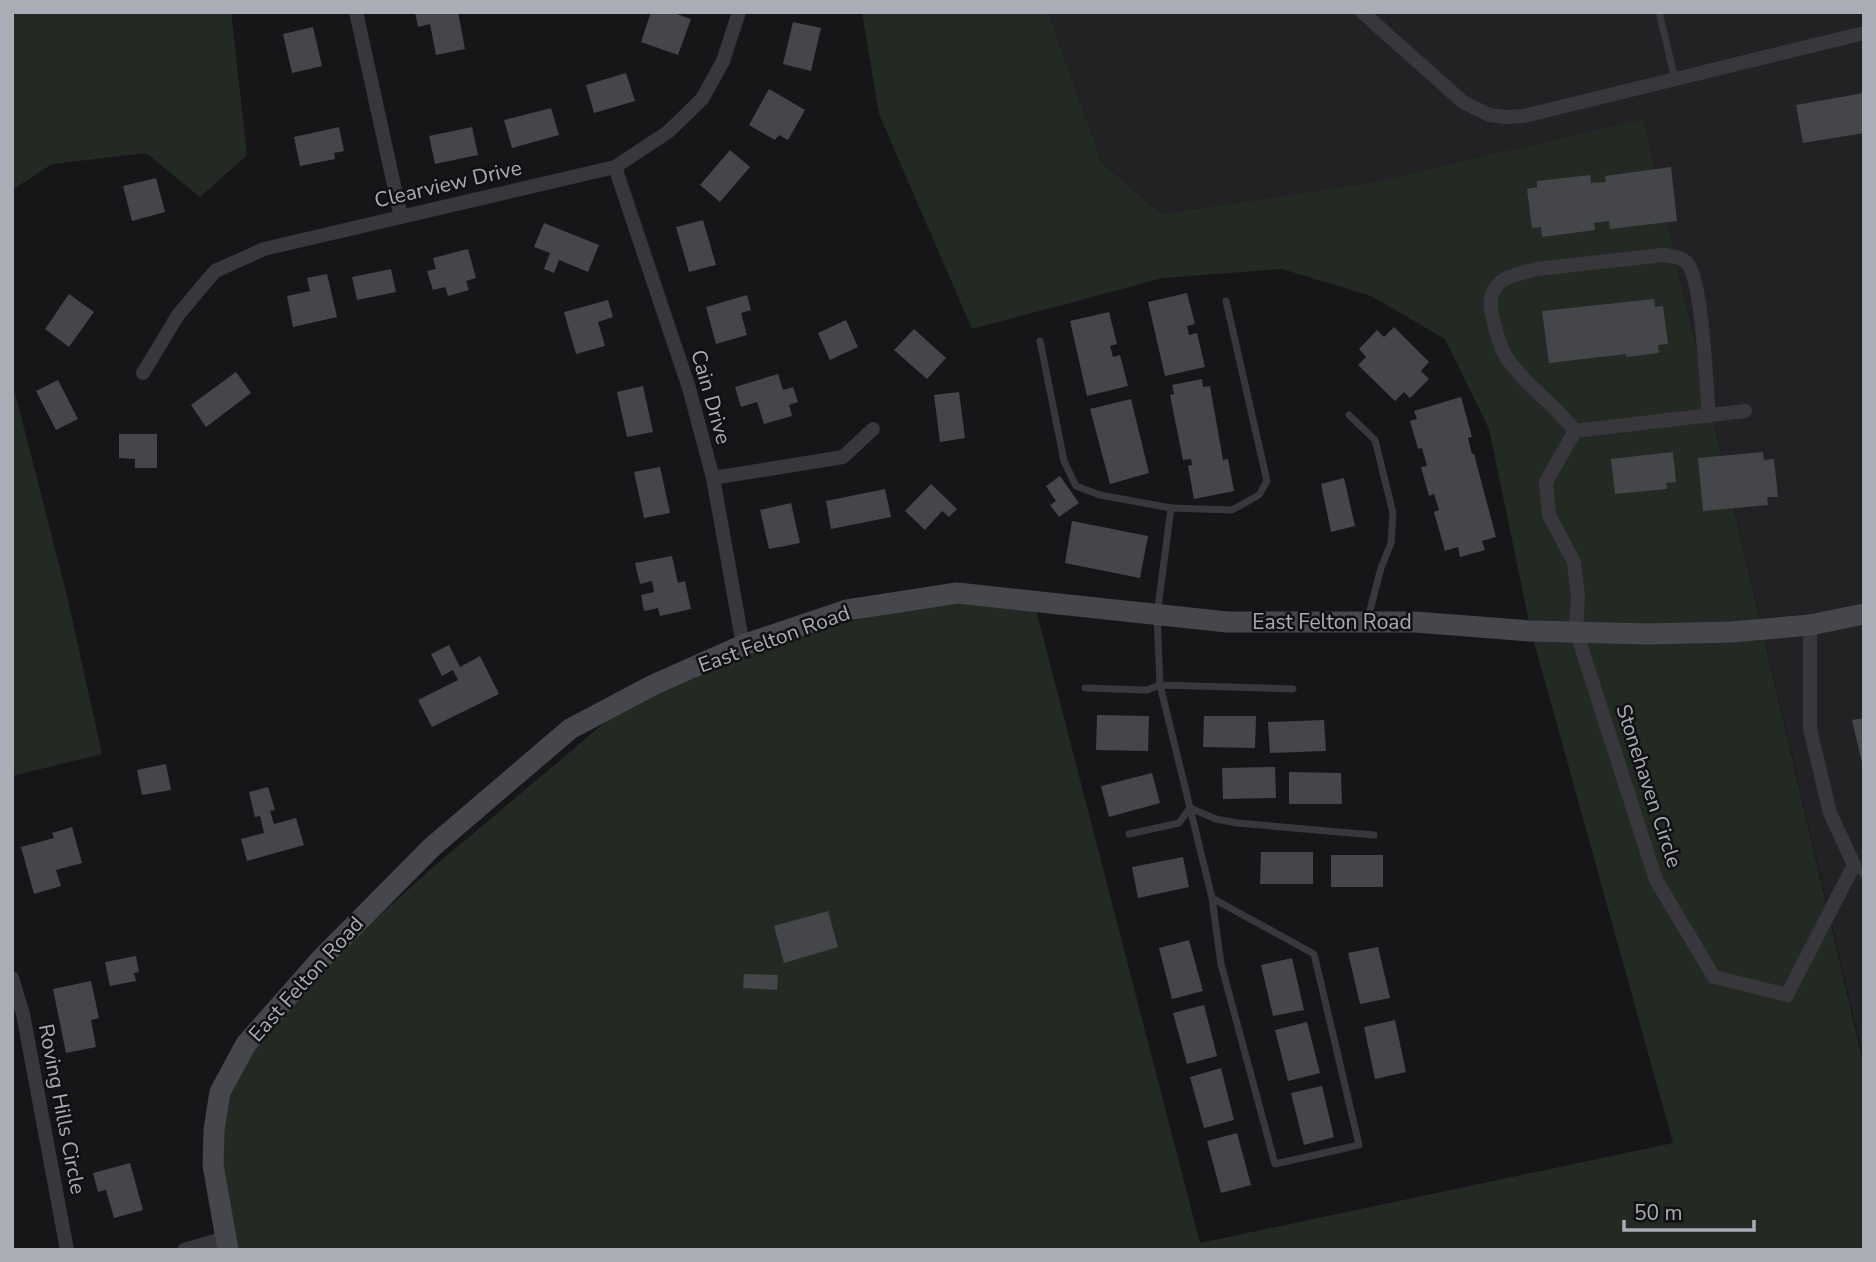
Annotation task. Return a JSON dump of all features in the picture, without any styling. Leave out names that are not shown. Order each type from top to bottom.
[{"type":"street","points":[[356,12],[401,217]]},
{"type":"street","name":"Clearview Drive","points":[[143,373],[178,315],[215,271],[264,249],[615,167],[668,132],[702,99],[723,61],[739,12]]},
{"type":"street","points":[[1362,12],[1463,102],[1489,115],[1506,117],[1524,116],[1864,33]]},
{"type":"street","name":"Cain Drive","points":[[615,167],[689,388],[713,478],[743,645]]},
{"type":"street","points":[[1575,431],[1560,412],[1526,383],[1504,354],[1489,305],[1489,296],[1495,286],[1520,272],[1663,255],[1686,262],[1694,276],[1699,301],[1709,416]]},
{"type":"street","points":[[1575,431],[1745,411]]},
{"type":"street","points":[[713,478],[843,457],[873,429]]},
{"type":"street","points":[[1575,431],[1546,482],[1549,515],[1574,562],[1578,598],[1576,631]]},
{"type":"street","name":"East Felton Road","points":[[227,1244],[213,1165],[214,1130],[220,1092],[246,1044],[321,959],[432,847],[570,729],[653,685],[743,645],[847,610],[957,593],[1227,622],[1415,622],[1531,631],[1648,634],[1732,632],[1810,625],[1864,614]]},
{"type":"street","name":"Stonehaven Circle","points":[[1576,631],[1656,880],[1714,977],[1787,995],[1859,870],[1830,813],[1810,729],[1810,625]]},
{"type":"street","name":"Roving Hills Circle","points":[[12,978],[23,1014],[67,1250]]},
{"type":"street","points":[[184,1250],[227,1244]]},
{"type":"lane","points":[[1659,12],[1675,79]]},
{"type":"lane","points":[[1040,341],[1064,461],[1076,486],[1100,495],[1171,508],[1232,510],[1259,495],[1267,481],[1226,301]]},
{"type":"lane","points":[[1349,415],[1376,440],[1393,513],[1391,543],[1381,568],[1367,622]]},
{"type":"lane","points":[[1171,508],[1157,615],[1160,685],[1212,898],[1221,964],[1275,1164],[1359,1144],[1314,954],[1212,898]]},
{"type":"lane","points":[[1085,688],[1147,690],[1160,685],[1293,690]]},
{"type":"lane","points":[[1129,834],[1180,823],[1190,808]]},
{"type":"lane","points":[[1190,808],[1216,819],[1237,823],[1374,835]]},
{"type":"shaded area","points":[[12,12],[231,12],[247,155],[200,197],[146,153],[52,164],[12,190]]},
{"type":"shaded area","points":[[862,12],[1048,12],[1102,163],[1161,214],[1368,183],[1643,119],[1864,1066],[1864,1250],[228,1250],[218,1113],[235,1064],[291,994],[438,863],[627,704],[743,645],[949,600],[1034,602],[1200,1243],[1673,1143],[1531,631],[1489,429],[1445,339],[1371,296],[1282,269],[1163,278],[972,329],[879,114]]},
{"type":"shaded area","points":[[1048,12],[1864,12],[1864,1062],[1643,119],[1368,183],[1161,214],[1102,163]]},
{"type":"shaded area","points":[[12,381],[68,600],[102,754],[12,776]]},
{"type":"building","points":[[415,12],[458,12],[465,49],[436,55],[430,24],[418,27]]},
{"type":"building","points":[[651,12],[671,12],[691,19],[678,55],[641,42]]},
{"type":"building","points":[[793,22],[821,28],[811,71],[783,64]]},
{"type":"building","points":[[313,27],[322,66],[292,73],[283,34]]},
{"type":"building","points":[[626,73],[635,101],[594,113],[586,85]]},
{"type":"building","points":[[769,89],[805,110],[788,140],[779,135],[775,140],[749,125]]},
{"type":"building","points":[[1864,93],[1864,133],[1803,143],[1796,105]]},
{"type":"building","points":[[551,108],[559,135],[512,148],[504,120]]},
{"type":"building","points":[[339,127],[344,151],[334,153],[335,159],[300,166],[294,137]]},
{"type":"building","points":[[472,127],[478,155],[435,164],[429,136]]},
{"type":"building","points":[[730,150],[750,167],[720,202],[700,185]]},
{"type":"building","points":[[1671,167],[1677,221],[1610,229],[1609,221],[1594,223],[1595,230],[1542,237],[1541,227],[1532,228],[1527,189],[1537,187],[1537,181],[1590,175],[1591,183],[1606,182],[1605,176]]},
{"type":"building","points":[[156,178],[165,212],[132,221],[123,186]]},
{"type":"building","points":[[703,220],[716,265],[689,272],[676,227]]},
{"type":"building","points":[[544,223],[599,245],[588,272],[559,260],[554,273],[544,269],[550,253],[534,247]]},
{"type":"building","points":[[468,249],[476,278],[466,281],[469,290],[448,296],[445,287],[433,290],[427,271],[436,269],[433,258]]},
{"type":"building","points":[[391,269],[396,292],[357,300],[352,277]]},
{"type":"building","points":[[327,274],[337,317],[293,327],[287,296],[310,291],[307,278]]},
{"type":"building","points":[[1187,293],[1195,324],[1187,326],[1189,335],[1197,333],[1205,367],[1165,376],[1148,302]]},
{"type":"building","points":[[69,294],[94,312],[69,347],[45,329]]},
{"type":"building","points":[[747,295],[751,310],[741,313],[747,335],[716,344],[706,307]]},
{"type":"building","points":[[1654,299],[1655,307],[1663,306],[1668,344],[1658,345],[1659,353],[1549,363],[1542,311]]},
{"type":"building","points":[[608,300],[613,317],[598,322],[605,346],[576,354],[564,312]]},
{"type":"building","points":[[1109,312],[1117,344],[1110,346],[1113,357],[1120,355],[1128,386],[1087,396],[1070,321]]},
{"type":"building","points":[[846,320],[858,347],[830,360],[818,333]]},
{"type":"building","points":[[1394,327],[1429,362],[1421,371],[1429,379],[1410,398],[1404,392],[1395,401],[1358,365],[1366,357],[1359,349],[1377,330],[1384,337]]},
{"type":"building","points":[[914,329],[946,358],[927,379],[894,350]]},
{"type":"building","points":[[236,372],[251,393],[206,427],[191,405]]},
{"type":"building","points":[[778,374],[783,390],[793,387],[798,402],[789,405],[792,416],[764,424],[757,402],[741,407],[735,387]]},
{"type":"building","points":[[1202,379],[1203,387],[1210,386],[1223,460],[1228,459],[1234,491],[1194,499],[1188,466],[1192,465],[1191,459],[1183,460],[1170,395],[1174,394],[1172,385]]},
{"type":"building","points":[[58,380],[78,419],[56,430],[36,391]]},
{"type":"building","points":[[643,386],[653,432],[627,437],[617,392]]},
{"type":"building","points":[[959,392],[965,438],[940,442],[934,395]]},
{"type":"building","points":[[1461,397],[1472,437],[1468,438],[1472,454],[1496,537],[1482,541],[1485,550],[1460,557],[1458,547],[1445,551],[1434,512],[1439,510],[1434,494],[1429,496],[1421,467],[1427,466],[1422,448],[1418,449],[1410,421],[1417,419],[1414,411]]},
{"type":"building","points":[[1131,399],[1149,473],[1110,484],[1090,409]]},
{"type":"building","points":[[119,434],[157,434],[157,468],[135,468],[135,459],[119,458]]},
{"type":"building","points":[[1673,452],[1676,482],[1666,483],[1667,489],[1615,494],[1611,459]]},
{"type":"building","points":[[1763,452],[1764,460],[1774,459],[1778,497],[1767,497],[1768,505],[1703,511],[1698,458]]},
{"type":"building","points":[[660,467],[670,513],[644,518],[634,472]]},
{"type":"building","points":[[1060,476],[1079,503],[1059,517],[1050,505],[1056,501],[1046,486]]},
{"type":"building","points":[[1344,478],[1355,526],[1331,532],[1321,484]]},
{"type":"building","points":[[931,484],[957,509],[949,517],[942,511],[925,530],[905,511]]},
{"type":"building","points":[[885,489],[891,517],[831,529],[826,501]]},
{"type":"building","points":[[791,503],[800,543],[769,549],[760,510]]},
{"type":"building","points":[[1072,521],[1148,536],[1140,578],[1065,563]]},
{"type":"building","points":[[672,556],[678,583],[685,581],[691,609],[660,616],[658,608],[644,611],[641,595],[654,592],[652,581],[640,584],[635,563]]},
{"type":"building","points":[[449,645],[460,667],[480,656],[499,694],[432,727],[418,700],[458,680],[453,670],[442,676],[431,654]]},
{"type":"building","points":[[1097,715],[1149,716],[1148,751],[1096,750]]},
{"type":"building","points":[[1204,716],[1256,716],[1255,748],[1203,747]]},
{"type":"building","points":[[1864,718],[1864,767],[1863,767],[1852,720]]},
{"type":"building","points":[[1324,720],[1326,751],[1270,753],[1268,722]]},
{"type":"building","points":[[166,764],[171,790],[142,795],[137,770]]},
{"type":"building","points":[[1275,767],[1276,798],[1223,799],[1222,768]]},
{"type":"building","points":[[1289,772],[1341,773],[1342,804],[1289,804]]},
{"type":"building","points":[[1152,773],[1160,803],[1109,817],[1101,786]]},
{"type":"building","points":[[268,787],[275,810],[270,811],[274,824],[296,818],[304,845],[247,861],[241,839],[264,833],[260,816],[255,817],[249,792]]},
{"type":"building","points":[[72,827],[82,863],[56,870],[61,886],[34,894],[21,847],[54,838],[52,833]]},
{"type":"building","points":[[1261,852],[1313,852],[1313,884],[1260,884]]},
{"type":"building","points":[[1331,855],[1383,855],[1383,887],[1331,887]]},
{"type":"building","points":[[1183,857],[1189,887],[1138,898],[1132,867]]},
{"type":"building","points":[[828,911],[838,947],[784,963],[774,926]]},
{"type":"building","points":[[1189,940],[1203,991],[1172,999],[1159,948]]},
{"type":"building","points":[[1378,947],[1390,998],[1360,1004],[1348,953]]},
{"type":"building","points":[[136,956],[139,972],[134,973],[136,981],[110,986],[105,962]]},
{"type":"building","points":[[1292,958],[1304,1010],[1273,1016],[1261,965]]},
{"type":"building","points":[[744,974],[778,975],[777,990],[743,988]]},
{"type":"building","points":[[91,981],[99,1018],[91,1020],[96,1047],[66,1053],[53,989]]},
{"type":"building","points":[[1204,1005],[1217,1056],[1187,1064],[1173,1013]]},
{"type":"building","points":[[1395,1020],[1406,1072],[1375,1079],[1364,1027]]},
{"type":"building","points":[[1307,1022],[1320,1073],[1288,1081],[1275,1030]]},
{"type":"building","points":[[1221,1068],[1234,1120],[1204,1128],[1190,1077]]},
{"type":"building","points":[[1322,1086],[1334,1137],[1304,1145],[1291,1093]]},
{"type":"building","points":[[1237,1133],[1251,1185],[1221,1193],[1207,1141]]},
{"type":"building","points":[[130,1163],[143,1210],[114,1218],[106,1190],[98,1192],[93,1173]]}]
